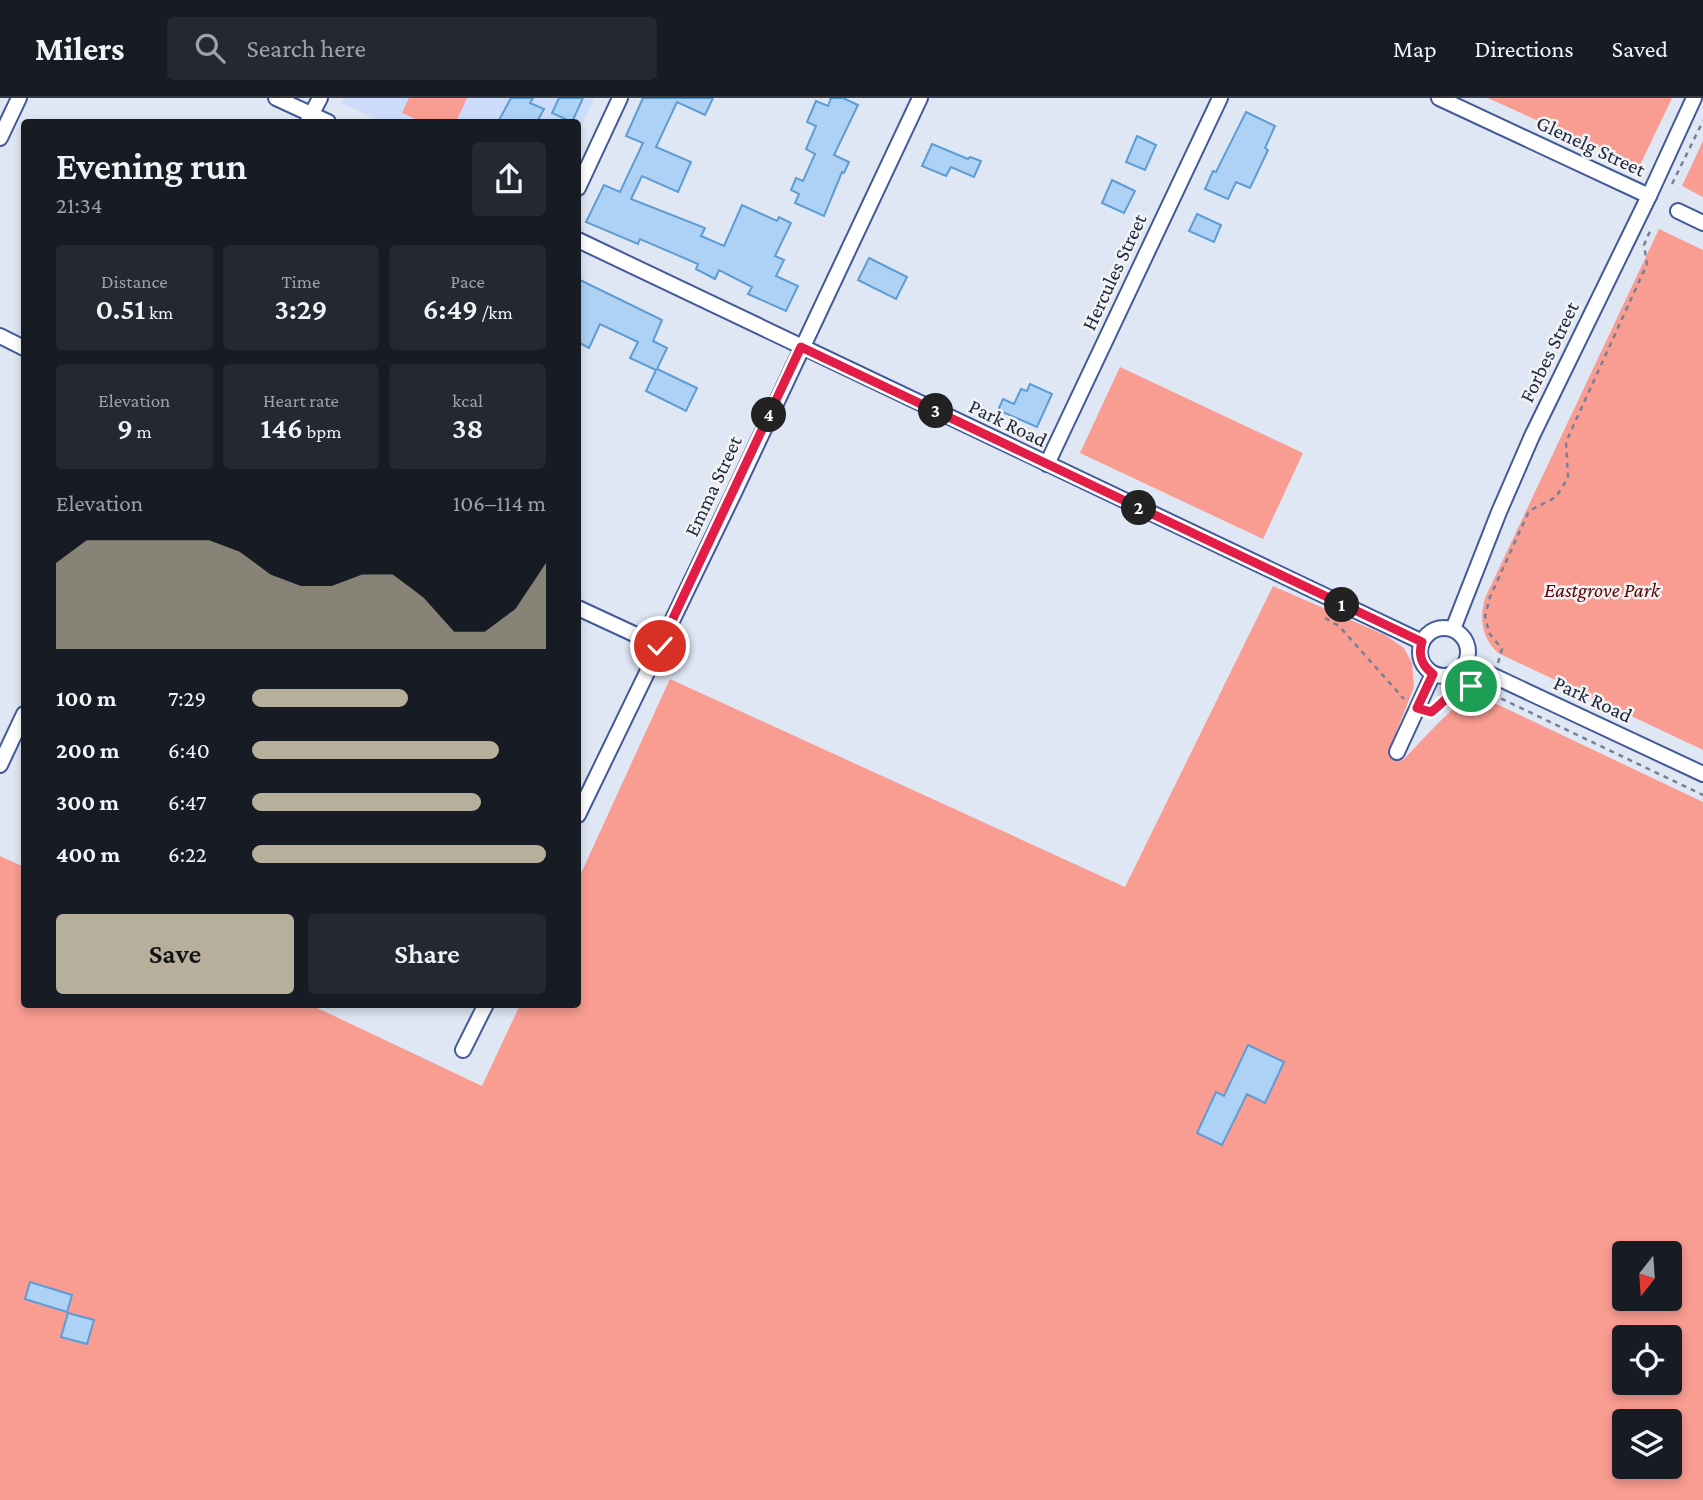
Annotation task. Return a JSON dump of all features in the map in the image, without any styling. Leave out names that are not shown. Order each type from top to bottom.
[{"type":"street","points":[[0,138],[19,98]]},
{"type":"street","points":[[276,98],[310,119],[320,98]]},
{"type":"street","points":[[581,181],[620,98]]},
{"type":"street","name":"Emma Street","points":[[581,809],[919,98]]},
{"type":"street","name":"Hercules Street","points":[[1047,464],[1220,98]]},
{"type":"street","name":"Glenelg Street","points":[[1439,98],[1649,196]]},
{"type":"street","name":"Forbes Street","points":[[1453,629],[1532,436],[1694,98]]},
{"type":"street","points":[[1678,211],[1703,223]]},
{"type":"street","name":"Park Road","points":[[581,241],[1422,642]]},
{"type":"street","points":[[0,336],[21,346]]},
{"type":"street","points":[[581,609],[660,646]]},
{"type":"street","points":[[1436,629],[1453,629],[1467,643],[1466,663],[1452,674],[1433,674],[1422,662],[1422,642],[1426,635],[1436,629]]},
{"type":"street","name":"Park Road","points":[[1466,663],[1703,774]]},
{"type":"street","points":[[1397,752],[1433,674]]},
{"type":"street","points":[[0,765],[21,720]]},
{"type":"street","points":[[463,1050],[484,1008]]},
{"type":"path","points":[[1671,186],[1703,121]]},
{"type":"path","points":[[1493,675],[1502,649],[1489,633],[1485,616],[1490,597],[1529,510],[1556,498],[1568,478],[1566,442],[1647,264],[1644,246],[1652,223]]},
{"type":"path","points":[[1325,618],[1339,626],[1402,698],[1417,708],[1431,712],[1457,690],[1477,687],[1703,795]]},
{"type":"shaded area","points":[[344,98],[594,98],[581,126],[581,119],[376,119],[342,103]]},
{"type":"green space","points":[[409,98],[467,98],[457,119],[416,119],[402,113]]},
{"type":"green space","points":[[1488,98],[1672,98],[1639,167]]},
{"type":"green space","points":[[1703,141],[1703,197],[1682,186]]},
{"type":"green space","name":"Eastgrove Park","points":[[1659,229],[1703,250],[1703,750],[1498,653],[1485,635],[1482,621],[1485,598]]},
{"type":"green space","points":[[1120,367],[1303,453],[1263,539],[1080,453]]},
{"type":"green space","points":[[1273,586],[1385,635],[1404,648],[1412,663],[1414,687],[1388,753],[1403,760],[1448,714],[1474,696],[1484,698],[1703,802],[1703,1500],[0,1500],[0,856],[21,866],[21,1008],[317,1008],[482,1086],[519,1008],[581,1008],[581,873],[670,679],[1125,887]]},
{"type":"building","points":[[511,98],[533,98],[530,103],[544,109],[539,119],[500,119]]},
{"type":"building","points":[[559,98],[583,98],[573,119],[565,119],[552,113]]},
{"type":"building","points":[[643,98],[713,98],[705,115],[677,102],[656,147],[691,162],[678,192],[642,176],[631,199],[705,228],[701,236],[724,246],[742,205],[777,221],[779,217],[791,223],[775,256],[784,260],[776,276],[798,286],[786,311],[748,294],[752,287],[719,270],[715,279],[696,269],[698,264],[640,239],[638,244],[586,222],[604,185],[620,192],[643,143],[626,136]]},
{"type":"building","points":[[831,98],[843,98],[858,105],[834,155],[849,162],[844,173],[842,172],[824,216],[795,203],[799,194],[791,190],[796,178],[803,181],[815,154],[806,149],[816,126],[807,122],[816,101],[828,106]]},
{"type":"building","points":[[1246,112],[1275,126],[1265,148],[1268,150],[1250,188],[1236,182],[1228,199],[1205,189]]},
{"type":"building","points":[[1137,136],[1156,145],[1145,170],[1126,162]]},
{"type":"building","points":[[932,144],[968,159],[970,157],[981,161],[974,177],[951,167],[946,176],[922,166]]},
{"type":"building","points":[[1112,180],[1135,191],[1124,213],[1102,203]]},
{"type":"building","points":[[1197,214],[1221,225],[1214,242],[1189,231]]},
{"type":"building","points":[[869,258],[907,277],[896,299],[858,280]]},
{"type":"building","points":[[581,280],[662,320],[653,341],[667,348],[657,369],[697,388],[686,411],[646,391],[656,370],[630,358],[638,342],[600,324],[589,348],[581,344]]},
{"type":"building","points":[[1030,384],[1052,394],[1037,427],[998,410],[1003,399],[1014,404],[1021,389],[1027,391]]},
{"type":"building","points":[[1248,1045],[1284,1062],[1265,1103],[1247,1094],[1222,1145],[1197,1133],[1216,1092],[1224,1096]]},
{"type":"building","points":[[30,1282],[72,1295],[67,1312],[25,1299]]},
{"type":"building","points":[[68,1313],[94,1320],[87,1344],[61,1337]]},
{"type":"route","points":[[660,646],[801,347],[1422,642],[1422,662],[1433,674],[1417,708],[1431,712],[1449,694],[1471,686]]}]
